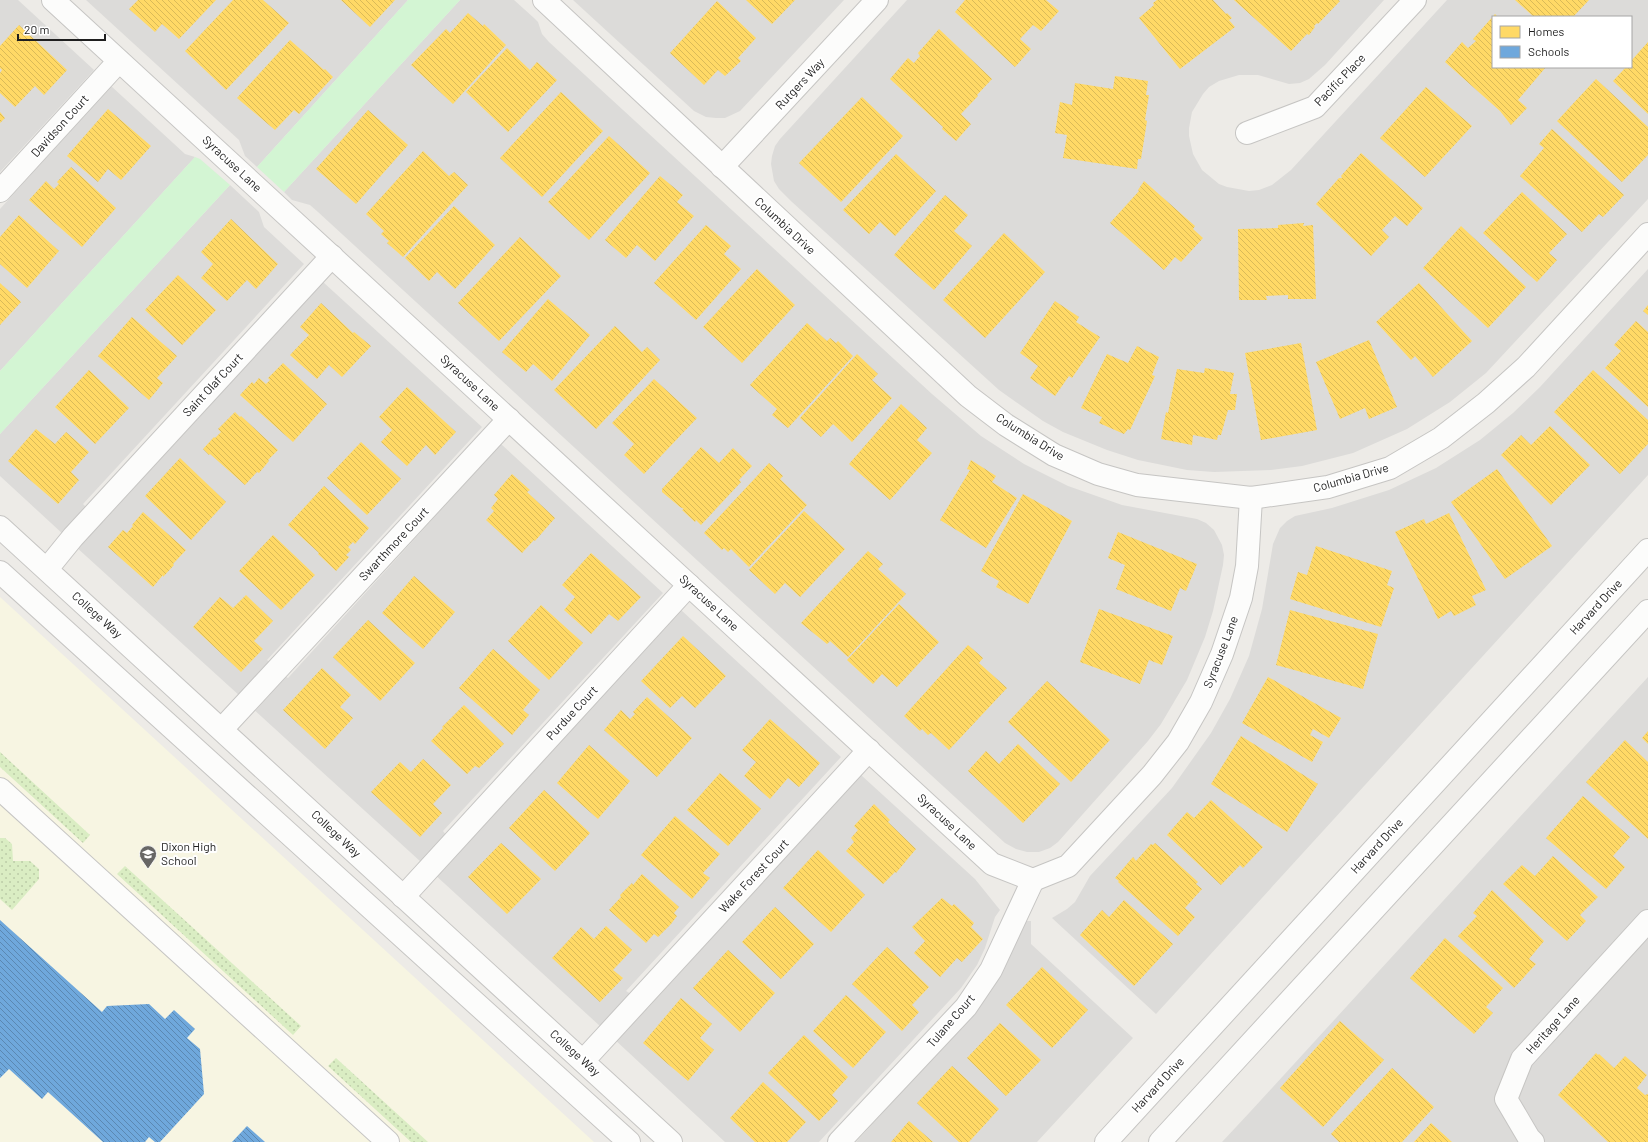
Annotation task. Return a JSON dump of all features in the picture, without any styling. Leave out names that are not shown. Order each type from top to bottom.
[{"type":"street","name":"Syracuse Lane","points":[[53,0],[992,864],[1033,880],[1068,866],[1152,775],[1178,742],[1201,702],[1222,654],[1241,598],[1247,566],[1251,498]]},
{"type":"street","name":"Columbia Drive","points":[[544,0],[968,396],[1006,425],[1054,455],[1098,474],[1137,485],[1251,498],[1328,486],[1390,468],[1441,438],[1486,403],[1526,367],[1648,234]]},
{"type":"street","name":"Rutgers Way","points":[[722,167],[877,0]]},
{"type":"street","name":"Pacific Place","points":[[1247,133],[1315,107],[1415,0]]},
{"type":"street","name":"Davidson Court","points":[[0,191],[119,61]]},
{"type":"street","name":"Saint Olaf Court","points":[[47,568],[94,514],[332,256]]},
{"type":"street","name":"Swarthmore Court","points":[[222,729],[509,419]]},
{"type":"street","name":"College Way","points":[[0,527],[47,568],[671,1142]]},
{"type":"street","name":"Harvard Drive","points":[[1106,1142],[1648,550]]},
{"type":"street","points":[[0,572],[629,1142]]},
{"type":"street","name":"Purdue Court","points":[[403,896],[689,585]]},
{"type":"street","points":[[1160,1142],[1648,611]]},
{"type":"street","name":"Wake Forest Court","points":[[583,1061],[869,750]]},
{"type":"street","points":[[0,789],[388,1142]]},
{"type":"street","name":"Tulane Court","points":[[839,1142],[966,1007],[991,970],[1033,880]]},
{"type":"street","name":"Heritage Lane","points":[[1533,1142],[1529,1138],[1506,1099],[1522,1059],[1648,921]]},
{"type":"shaded area","points":[[0,0],[18,0],[94,70],[0,172]]},
{"type":"shaded area","points":[[86,0],[408,0],[257,167],[245,156],[239,140]]},
{"type":"shaded area","points":[[460,0],[514,0],[538,22],[542,34],[549,42],[932,394],[981,436],[1024,464],[1068,486],[1122,505],[1197,519],[1206,523],[1214,530],[1222,545],[1224,555],[1223,565],[1213,611],[1205,637],[1187,680],[1161,724],[1148,741],[1058,842],[1050,848],[1039,852],[1027,852],[1016,849],[1005,843],[318,212],[310,205],[292,200],[284,192]]},
{"type":"shaded area","points":[[573,0],[844,0],[740,111],[725,118],[716,118],[706,117],[694,111]]},
{"type":"shaded area","points":[[907,0],[1384,0],[1325,65],[1309,79],[1300,83],[1289,84],[1258,75],[1239,75],[1219,81],[1209,87],[1203,94],[1192,112],[1189,128],[1189,136],[1193,154],[1202,170],[1219,184],[1227,187],[1249,191],[1259,190],[1272,185],[1291,170],[1447,0],[1648,0],[1648,199],[1486,373],[1450,402],[1407,429],[1353,453],[1302,466],[1271,470],[1214,472],[1187,470],[1138,460],[1107,450],[1063,432],[1043,421],[999,390],[779,189],[774,181],[771,164],[775,146]]},
{"type":"shaded area","points":[[111,86],[185,154],[195,157],[0,371],[0,209]]},
{"type":"shaded area","points":[[230,185],[259,212],[264,227],[304,264],[83,504],[87,508],[64,535],[0,476],[0,434]]},
{"type":"shaded area","points":[[1648,269],[1648,475],[1156,1014],[1052,918],[1075,902],[1090,876],[1172,788],[1211,733],[1230,699],[1249,656],[1262,609],[1273,544],[1280,528],[1295,516],[1332,508],[1389,490],[1436,468],[1480,440],[1513,413],[1540,387]]},
{"type":"shaded area","points":[[323,282],[482,427],[267,660],[272,664],[241,697],[75,546],[99,520],[103,522]]},
{"type":"shaded area","points":[[501,444],[663,593],[443,831],[446,835],[421,862],[252,708],[283,675],[288,678]]},
{"type":"shaded area","name":"Dixon High School","points":[[0,597],[594,1142],[0,1142]]},
{"type":"shaded area","points":[[681,610],[841,757],[626,991],[631,994],[601,1027],[433,873]]},
{"type":"shaded area","points":[[1648,677],[1648,1142],[1222,1142],[1250,1112]]},
{"type":"shaded area","points":[[861,775],[975,879],[1000,910],[995,917],[985,948],[977,965],[961,988],[819,1142],[725,1142],[613,1038],[642,1005],[647,1009]]},
{"type":"shaded area","points":[[1022,921],[1031,921],[1031,944],[1133,1038],[1037,1142],[856,1142],[980,1006],[993,988],[1006,964]]},
{"type":"green space","points":[[408,0],[460,0],[284,192],[257,167]]},
{"type":"green space","points":[[195,157],[200,159],[230,185],[0,434],[0,371]]},
{"type":"green space","points":[[0,752],[90,835],[83,843],[0,767]]},
{"type":"green space","points":[[0,838],[5,838],[12,844],[13,861],[30,861],[39,869],[39,879],[12,910],[0,899]]},
{"type":"green space","points":[[125,866],[301,1026],[293,1035],[117,874]]},
{"type":"green space","points":[[336,1058],[428,1142],[411,1142],[328,1066]]},
{"type":"building: Homes","points":[[138,0],[216,0],[179,39],[162,24],[155,32],[129,9]]},
{"type":"building: Homes","points":[[233,0],[263,0],[289,23],[226,90],[185,51]]},
{"type":"building: Homes","points":[[341,0],[395,0],[370,27]]},
{"type":"building: Homes","points":[[746,0],[795,0],[772,24]]},
{"type":"building: Homes","points":[[965,0],[1046,0],[1059,11],[1041,31],[1033,25],[1020,39],[1031,49],[1015,67],[955,12]]},
{"type":"building: Homes","points":[[1157,0],[1213,0],[1226,14],[1227,13],[1232,18],[1229,20],[1235,27],[1180,69],[1139,18],[1154,5],[1153,3]]},
{"type":"building: Homes","points":[[1234,0],[1340,1],[1318,24],[1317,23],[1314,26],[1315,27],[1309,35],[1307,34],[1291,51]]},
{"type":"building: Homes","points":[[1515,0],[1589,0],[1574,16],[1533,16]]},
{"type":"building: Homes","points":[[717,1],[756,38],[738,58],[741,61],[725,76],[718,70],[704,85],[670,53]]},
{"type":"building: Homes","points":[[468,13],[483,26],[484,24],[506,45],[453,104],[411,65],[446,29],[450,33]]},
{"type":"building: Homes","points":[[1492,17],[1492,68],[1545,68],[1518,100],[1527,108],[1511,125],[1500,111],[1445,62],[1462,42],[1468,48],[1476,41],[1473,39]]},
{"type":"building: Homes","points":[[19,25],[67,70],[44,95],[35,86],[15,107],[0,93],[0,73],[2,70],[0,68],[0,46]]},
{"type":"building: Homes","points":[[939,29],[992,79],[961,114],[971,124],[956,141],[942,129],[943,127],[890,79],[908,58],[914,63],[920,56],[918,53]]},
{"type":"building: Homes","points":[[290,40],[333,77],[299,114],[294,110],[275,130],[237,98]]},
{"type":"building: Homes","points":[[1648,42],[1648,114],[1613,81],[1625,68],[1632,68],[1632,60]]},
{"type":"building: Homes","points":[[507,48],[530,70],[537,62],[557,80],[508,132],[466,92]]},
{"type":"building: Homes","points":[[1115,76],[1148,81],[1146,95],[1149,95],[1145,120],[1147,121],[1141,159],[1138,159],[1137,169],[1063,158],[1067,135],[1055,133],[1060,102],[1072,105],[1075,83],[1113,89]]},
{"type":"building: Homes","points":[[1596,79],[1648,127],[1648,155],[1622,182],[1557,121]]},
{"type":"building: Homes","points":[[1426,87],[1472,126],[1425,177],[1380,138]]},
{"type":"building: Homes","points":[[561,92],[603,131],[542,197],[500,158]]},
{"type":"building: Homes","points":[[862,97],[903,136],[841,202],[799,163]]},
{"type":"building: Homes","points":[[108,109],[151,146],[121,180],[108,169],[98,182],[67,156]]},
{"type":"building: Homes","points":[[368,110],[408,145],[356,204],[316,169]]},
{"type":"building: Homes","points":[[0,112],[5,118],[0,123]]},
{"type":"building: Homes","points":[[1552,129],[1624,195],[1603,217],[1599,214],[1582,232],[1520,176],[1544,148],[1539,144]]},
{"type":"building: Homes","points":[[609,136],[650,173],[589,240],[548,202]]},
{"type":"building: Homes","points":[[423,151],[449,176],[454,172],[468,185],[403,257],[387,243],[389,241],[381,234],[384,231],[366,214]]},
{"type":"building: Homes","points":[[1361,153],[1423,208],[1407,226],[1395,216],[1382,230],[1389,237],[1371,256],[1316,204],[1339,178],[1342,178],[1341,176]]},
{"type":"building: Homes","points":[[896,154],[936,191],[895,236],[880,222],[869,234],[843,210]]},
{"type":"building: Homes","points":[[71,167],[116,208],[82,247],[29,200],[46,181],[54,189],[59,184],[57,182]]},
{"type":"building: Homes","points":[[660,176],[683,195],[677,202],[694,216],[655,261],[637,245],[626,258],[605,240]]},
{"type":"building: Homes","points":[[1144,181],[1195,226],[1193,229],[1203,238],[1181,262],[1175,257],[1164,270],[1110,223],[1139,191],[1138,190]]},
{"type":"building: Homes","points":[[1522,192],[1567,234],[1549,253],[1557,260],[1537,282],[1483,233]]},
{"type":"building: Homes","points":[[945,195],[968,215],[954,231],[972,246],[934,290],[894,255]]},
{"type":"building: Homes","points":[[454,206],[495,245],[455,289],[437,272],[429,281],[405,258]]},
{"type":"building: Homes","points":[[19,215],[59,251],[27,288],[0,264],[0,237]]},
{"type":"building: Homes","points":[[231,219],[278,264],[256,289],[247,280],[227,301],[201,278],[213,264],[201,252]]},
{"type":"building: Homes","points":[[1304,223],[1303,226],[1313,225],[1316,299],[1288,299],[1288,295],[1266,296],[1267,300],[1239,300],[1238,229],[1278,228],[1278,225]]},
{"type":"building: Homes","points":[[706,225],[731,246],[724,254],[741,269],[696,320],[654,283]]},
{"type":"building: Homes","points":[[1461,226],[1526,287],[1488,328],[1423,268]]},
{"type":"building: Homes","points":[[1004,233],[1045,272],[985,338],[943,300]]},
{"type":"building: Homes","points":[[520,237],[561,276],[499,341],[458,303]]},
{"type":"building: Homes","points":[[757,269],[795,305],[742,363],[703,327]]},
{"type":"building: Homes","points":[[178,275],[216,310],[182,345],[145,310]]},
{"type":"building: Homes","points":[[0,283],[21,302],[0,325]]},
{"type":"building: Homes","points":[[1419,283],[1472,341],[1433,377],[1415,356],[1411,360],[1376,322]]},
{"type":"building: Homes","points":[[548,299],[590,335],[552,381],[533,364],[526,372],[502,352]]},
{"type":"building: Homes","points":[[1055,301],[1079,317],[1076,322],[1100,337],[1072,378],[1069,376],[1055,396],[1030,378],[1038,366],[1020,353]]},
{"type":"building: Homes","points":[[321,303],[353,333],[354,332],[371,346],[342,377],[329,365],[317,379],[290,355],[309,335],[300,327]]},
{"type":"building: Homes","points":[[1648,305],[1648,315],[1643,311]]},
{"type":"building: Homes","points":[[132,317],[177,356],[157,378],[163,383],[149,400],[98,356]]},
{"type":"building: Homes","points":[[1636,321],[1648,332],[1648,407],[1605,368],[1621,351],[1614,345]]},
{"type":"building: Homes","points":[[807,323],[827,341],[830,338],[836,343],[838,341],[853,356],[788,428],[772,415],[777,409],[750,385]]},
{"type":"building: Homes","points":[[615,326],[642,352],[647,347],[660,360],[596,429],[554,390]]},
{"type":"building: Homes","points":[[1369,340],[1397,407],[1369,419],[1365,408],[1340,419],[1316,362]]},
{"type":"building: Homes","points":[[1301,343],[1317,430],[1261,440],[1245,353]]},
{"type":"building: Homes","points":[[1137,346],[1159,357],[1152,375],[1155,376],[1130,430],[1128,429],[1124,434],[1099,423],[1102,417],[1081,408],[1107,354],[1128,363]]},
{"type":"building: Homes","points":[[857,354],[878,374],[872,380],[892,398],[852,442],[833,424],[821,437],[800,418]]},
{"type":"building: Homes","points":[[283,363],[327,404],[293,442],[240,395],[252,382],[254,384],[259,378],[266,384],[270,380],[268,378]]},
{"type":"building: Homes","points":[[1205,368],[1234,373],[1230,394],[1237,394],[1235,410],[1228,410],[1221,435],[1218,435],[1217,440],[1193,435],[1192,445],[1161,439],[1177,369],[1204,373]]},
{"type":"building: Homes","points":[[89,370],[129,408],[95,444],[55,407]]},
{"type":"building: Homes","points":[[1593,370],[1648,420],[1648,444],[1620,474],[1554,412]]},
{"type":"building: Homes","points":[[654,379],[697,418],[644,474],[624,455],[634,444],[612,423]]},
{"type":"building: Homes","points":[[407,387],[456,432],[435,455],[426,445],[407,466],[381,442],[392,430],[379,417]]},
{"type":"building: Homes","points":[[901,404],[927,428],[917,440],[932,453],[890,500],[849,464]]},
{"type":"building: Homes","points":[[235,412],[278,450],[268,460],[269,461],[259,473],[257,472],[245,485],[203,449],[221,432],[218,429]]},
{"type":"building: Homes","points":[[1550,426],[1590,465],[1551,505],[1501,455],[1521,435],[1531,445]]},
{"type":"building: Homes","points":[[36,429],[55,444],[66,432],[89,452],[71,472],[79,480],[58,504],[8,461]]},
{"type":"building: Homes","points":[[361,442],[401,479],[367,515],[327,478]]},
{"type":"building: Homes","points":[[701,447],[719,463],[733,448],[752,466],[739,480],[741,482],[701,525],[696,520],[695,522],[682,510],[684,509],[662,492],[662,489]]},
{"type":"building: Homes","points":[[180,458],[226,502],[191,540],[145,496]]},
{"type":"building: Homes","points":[[971,460],[996,476],[992,482],[1017,498],[986,548],[940,520],[970,470],[967,469]]},
{"type":"building: Homes","points":[[769,463],[783,476],[780,479],[807,505],[749,567],[731,549],[728,552],[724,548],[722,550],[704,533]]},
{"type":"building: Homes","points":[[1497,469],[1552,546],[1505,579],[1451,502]]},
{"type":"building: Homes","points":[[512,474],[530,490],[527,492],[555,518],[535,541],[534,540],[522,553],[486,520],[494,511],[491,508],[498,499],[494,495]]},
{"type":"building: Homes","points":[[324,486],[369,528],[355,544],[353,542],[348,547],[351,550],[346,555],[349,557],[336,571],[318,554],[319,553],[288,525]]},
{"type":"building: Homes","points":[[1023,494],[1072,521],[1028,604],[996,587],[999,581],[981,571]]},
{"type":"building: Homes","points":[[804,511],[845,549],[800,597],[785,583],[775,594],[749,570]]},
{"type":"building: Homes","points":[[143,512],[186,550],[153,587],[108,547],[123,530],[127,533]]},
{"type":"building: Homes","points":[[1449,513],[1486,590],[1472,596],[1476,605],[1454,616],[1451,611],[1438,619],[1395,532],[1424,519],[1426,524]]},
{"type":"building: Homes","points":[[1118,532],[1197,564],[1186,591],[1180,588],[1171,611],[1116,589],[1125,565],[1108,558]]},
{"type":"building: Homes","points":[[273,535],[315,575],[281,610],[239,571]]},
{"type":"building: Homes","points":[[1316,546],[1392,571],[1387,585],[1394,588],[1381,627],[1290,599],[1298,572],[1307,575]]},
{"type":"building: Homes","points":[[868,551],[883,564],[878,569],[906,594],[848,657],[830,641],[827,644],[801,623]]},
{"type":"building: Homes","points":[[591,553],[641,597],[618,621],[609,614],[591,634],[564,610],[575,597],[562,585]]},
{"type":"building: Homes","points":[[414,576],[455,612],[423,649],[382,613]]},
{"type":"building: Homes","points":[[246,595],[273,621],[254,641],[263,649],[241,672],[193,627],[220,597],[233,608]]},
{"type":"building: Homes","points":[[899,604],[939,642],[897,687],[882,674],[873,684],[847,660]]},
{"type":"building: Homes","points":[[541,605],[583,643],[549,680],[508,641]]},
{"type":"building: Homes","points":[[1099,609],[1173,636],[1162,665],[1149,660],[1140,684],[1080,662]]},
{"type":"building: Homes","points":[[1290,610],[1378,634],[1363,689],[1276,665]]},
{"type":"building: Homes","points":[[368,620],[415,663],[380,701],[333,657]]},
{"type":"building: Homes","points":[[683,636],[726,676],[695,708],[682,696],[670,708],[641,681]]},
{"type":"building: Homes","points":[[968,645],[983,658],[979,663],[1007,688],[949,750],[931,733],[928,735],[922,729],[920,731],[904,716]]},
{"type":"building: Homes","points":[[493,649],[540,690],[523,710],[529,715],[512,735],[459,688]]},
{"type":"building: Homes","points":[[322,668],[351,695],[340,707],[353,718],[325,749],[283,710]]},
{"type":"building: Homes","points":[[1268,677],[1341,718],[1329,738],[1313,729],[1310,735],[1323,742],[1312,762],[1242,723]]},
{"type":"building: Homes","points":[[1047,681],[1110,740],[1071,782],[1008,722]]},
{"type":"building: Homes","points":[[647,697],[692,738],[657,777],[604,730],[621,710],[630,719],[635,714],[633,712]]},
{"type":"building: Homes","points":[[464,705],[504,744],[479,768],[475,766],[467,774],[431,741],[443,728],[442,727]]},
{"type":"building: Homes","points":[[770,719],[820,763],[799,787],[788,778],[770,799],[744,776],[756,762],[742,750]]},
{"type":"building: Homes","points":[[1648,731],[1648,744],[1642,738]]},
{"type":"building: Homes","points":[[1241,736],[1318,784],[1287,832],[1211,784]]},
{"type":"building: Homes","points":[[1625,740],[1648,762],[1648,839],[1586,782]]},
{"type":"building: Homes","points":[[1018,744],[1060,784],[1023,823],[968,771],[986,751],[999,764]]},
{"type":"building: Homes","points":[[589,745],[630,781],[598,819],[557,783]]},
{"type":"building: Homes","points":[[423,759],[451,785],[433,804],[442,813],[420,837],[371,792],[400,762],[411,772]]},
{"type":"building: Homes","points":[[720,773],[761,809],[728,846],[687,810]]},
{"type":"building: Homes","points":[[544,790],[590,833],[555,871],[509,828]]},
{"type":"building: Homes","points":[[1583,796],[1630,837],[1613,856],[1625,867],[1606,889],[1546,838]]},
{"type":"building: Homes","points":[[1211,800],[1263,847],[1243,868],[1240,865],[1221,885],[1167,835],[1187,812],[1194,818]]},
{"type":"building: Homes","points":[[874,804],[890,820],[888,822],[916,849],[896,873],[895,872],[883,884],[846,851],[854,842],[851,838],[858,830],[854,826]]},
{"type":"building: Homes","points":[[675,816],[720,854],[703,873],[710,878],[692,899],[641,855]]},
{"type":"building: Homes","points":[[501,843],[541,879],[507,914],[468,877]]},
{"type":"building: Homes","points":[[1155,843],[1198,882],[1196,884],[1202,889],[1185,908],[1195,917],[1178,936],[1115,878],[1133,857],[1136,861],[1151,844],[1153,845]]},
{"type":"building: Homes","points":[[818,850],[865,895],[831,932],[783,888]]},
{"type":"building: Homes","points":[[1553,856],[1598,897],[1580,915],[1586,921],[1567,941],[1503,884],[1522,865],[1535,876]]},
{"type":"building: Homes","points":[[642,874],[679,907],[674,913],[677,916],[671,924],[658,937],[654,934],[646,943],[609,910],[621,897],[620,895],[632,883],[633,885]]},
{"type":"building: Homes","points":[[1492,890],[1544,941],[1529,959],[1536,964],[1514,988],[1458,936],[1477,916],[1473,913]]},
{"type":"building: Homes","points":[[942,898],[952,906],[954,904],[974,923],[971,927],[983,939],[962,962],[957,958],[940,977],[914,953],[925,941],[912,927]]},
{"type":"building: Homes","points":[[1124,900],[1173,944],[1134,986],[1080,935],[1102,910],[1109,917]]},
{"type":"building: Homes","points":[[775,907],[814,944],[781,979],[742,942]]},
{"type":"building: Homes","points":[[606,926],[632,950],[613,970],[623,978],[600,1002],[552,958],[581,927],[594,939]]},
{"type":"building: Homes","points":[[1445,938],[1503,988],[1486,1007],[1493,1013],[1474,1034],[1410,978]]},
{"type":"building: Homes","points":[[887,947],[929,987],[912,1005],[919,1012],[902,1031],[852,984]]},
{"type":"building: Homes","points":[[728,950],[775,993],[740,1032],[693,988]]},
{"type":"building: Homes","points":[[1042,967],[1088,1010],[1052,1048],[1006,1005]]},
{"type":"building: Homes","points":[[846,995],[886,1032],[853,1068],[813,1031]]},
{"type":"building: Homes","points":[[681,998],[712,1024],[700,1038],[714,1050],[688,1081],[643,1043]]},
{"type":"building: Homes","points":[[1340,1021],[1384,1060],[1323,1127],[1280,1088]]},
{"type":"building: Homes","points":[[1000,1023],[1041,1060],[1006,1096],[967,1058]]},
{"type":"building: Homes","points":[[804,1035],[848,1077],[832,1095],[838,1101],[819,1121],[768,1073]]},
{"type":"building: Homes","points":[[1596,1053],[1614,1068],[1625,1056],[1647,1075],[1637,1088],[1645,1095],[1648,1094],[1648,1142],[1608,1142],[1558,1095]]},
{"type":"building: Homes","points":[[952,1066],[999,1109],[969,1142],[959,1142],[917,1103]]},
{"type":"building: Homes","points":[[1392,1068],[1434,1107],[1402,1142],[1339,1142],[1331,1134]]},
{"type":"building: Homes","points":[[763,1082],[806,1122],[787,1142],[755,1142],[730,1118]]},
{"type":"building: Homes","points":[[909,1121],[933,1142],[891,1142]]},
{"type":"building: Homes","points":[[1431,1123],[1452,1142],[1414,1142]]},
{"type":"building: Schools","points":[[0,920],[102,1012],[107,1006],[149,1004],[165,1019],[174,1010],[195,1029],[187,1038],[200,1049],[204,1094],[160,1142],[155,1142],[149,1137],[145,1142],[103,1142],[48,1092],[42,1099],[9,1069],[0,1078]]},
{"type":"building: Schools","points":[[247,1126],[265,1142],[232,1142]]},
{"type":"place","name":"Dixon High School","points":[[148,869]]}]
